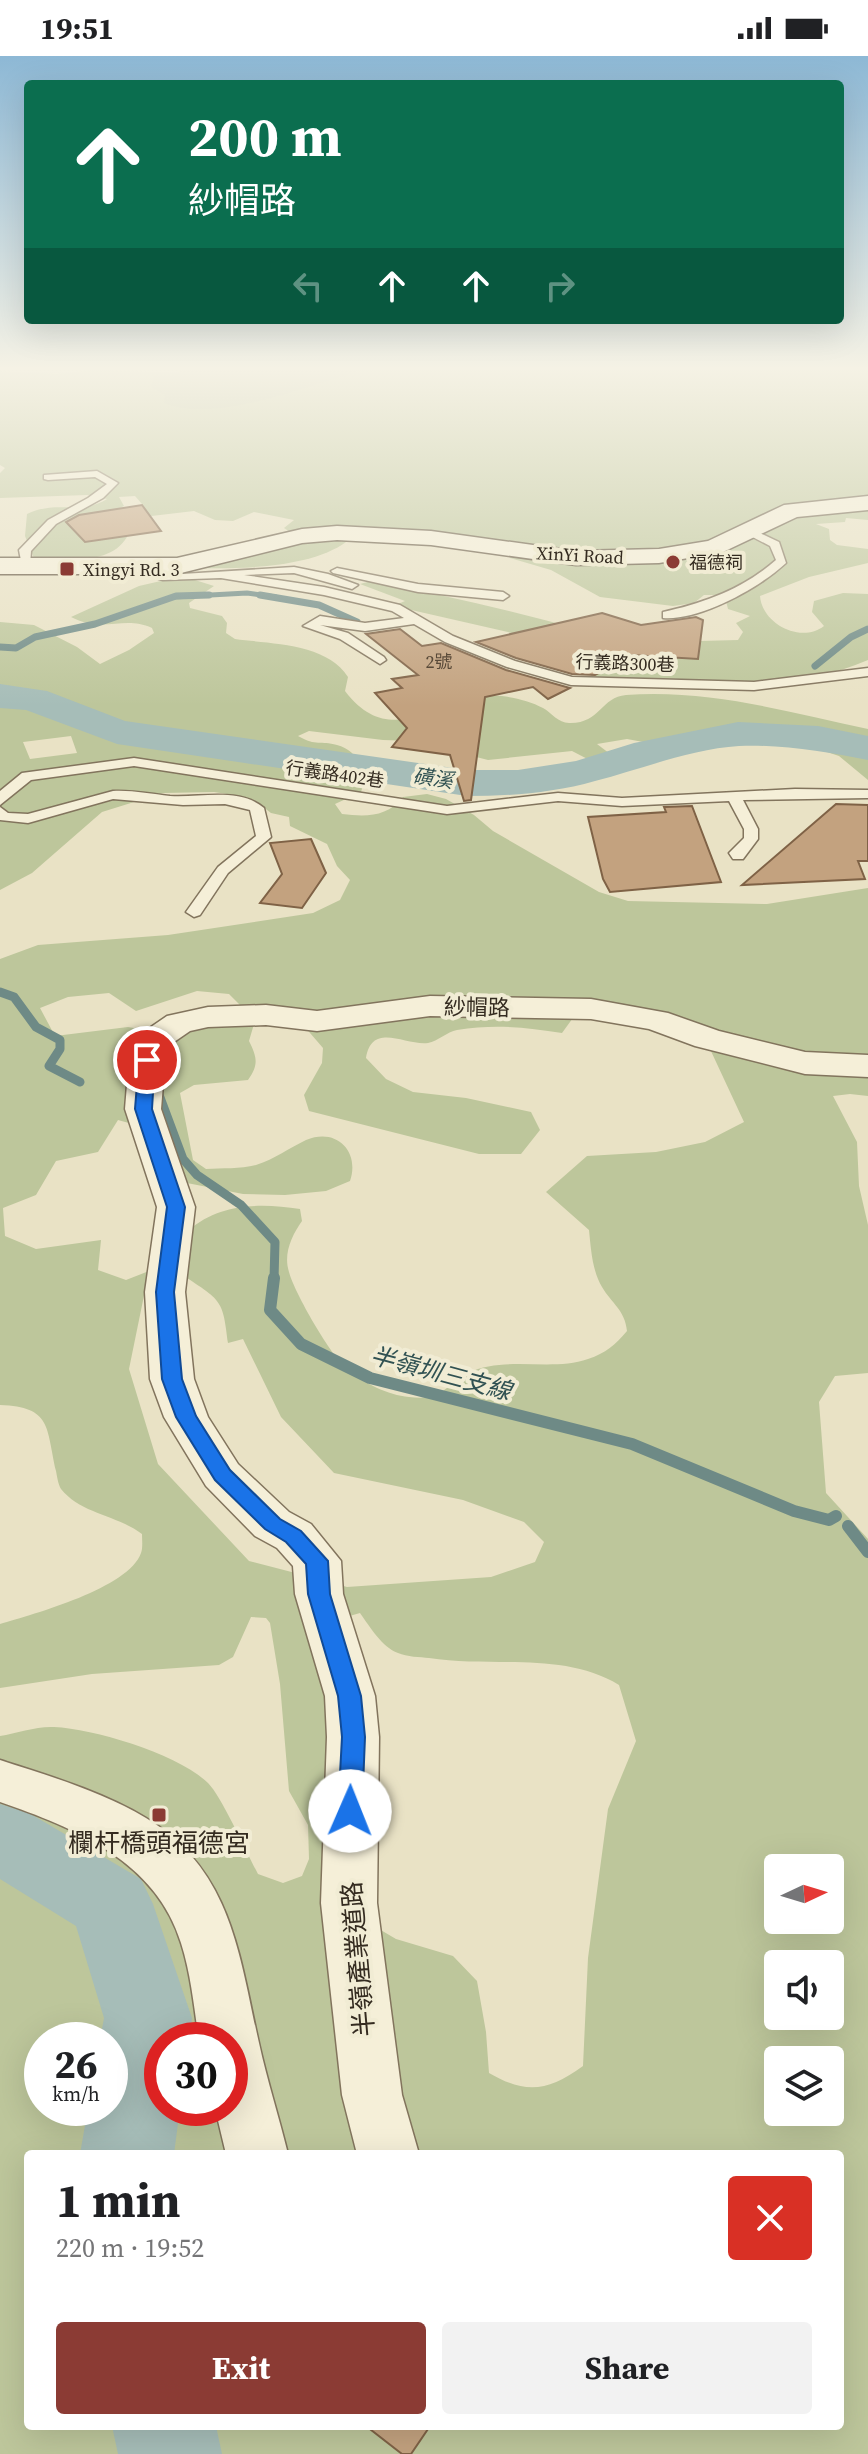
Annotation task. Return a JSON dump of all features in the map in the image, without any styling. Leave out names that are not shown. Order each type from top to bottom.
[{"type":"street","name":"XinYi Road","points":[[0,566],[192,564],[302,536],[337,533],[403,536],[538,554],[614,559],[696,552],[792,510],[868,503]]},
{"type":"street","name":"紗帽路","points":[[143,1109],[147,1060],[160,1036],[179,1023],[208,1017],[266,1015],[317,1021],[430,1006],[591,1009],[656,1020],[707,1039],[805,1063],[868,1066]]},
{"type":"street","name":"半嶺產業道路","points":[[143,1109],[176,1207],[165,1292],[172,1379],[186,1417],[222,1475],[272,1524],[294,1536],[317,1561],[319,1594],[350,1696],[353,1737],[349,1903],[372,2095],[387,2150]]},
{"type":"street","points":[[0,1781],[90,1811],[136,1837],[170,1868],[192,1898],[210,1942],[226,2022]]},
{"type":"street","points":[[248,2117],[256,2150]]},
{"type":"lane","points":[[26,564],[25,550],[42,536],[48,524],[97,498],[111,482]]},
{"type":"lane","points":[[667,615],[684,612],[735,592],[782,561],[775,544],[747,530]]},
{"type":"lane","name":"行義路300巷","points":[[128,567],[151,576],[223,575],[278,568],[333,579],[395,602],[396,608]]},
{"type":"lane","points":[[278,568],[314,567],[418,588],[503,596]]},
{"type":"lane","name":"行義路300巷","points":[[223,575],[324,591],[396,608],[449,639],[543,675],[571,681],[770,685],[868,672]]},
{"type":"lane","points":[[380,660],[344,636],[309,626],[320,620],[365,627],[415,620]]},
{"type":"lane","points":[[33,764],[94,759],[134,762]]},
{"type":"lane","name":"行義路402巷","points":[[0,801],[10,788],[27,776],[134,762],[447,810],[558,797],[622,802],[868,794]]},
{"type":"lane","points":[[0,811],[2,816],[17,821],[106,795],[144,794],[171,800],[241,800],[257,808],[264,837],[223,870],[194,912]]},
{"type":"lane","points":[[734,797],[751,829],[751,839],[737,853],[738,856]]},
{"type":"green space","points":[[0,482],[868,482],[868,499],[822,501],[777,509],[716,539],[684,548],[599,553],[290,532],[284,528],[294,520],[254,512],[233,521],[215,520],[194,511],[143,517],[142,504],[135,496],[119,497],[124,506],[120,508],[66,521],[85,542],[109,538],[118,532],[127,537],[119,547],[98,557],[85,559],[34,558],[25,536],[27,514],[49,508],[87,506],[107,499],[87,495],[0,498]]},
{"type":"green space","points":[[868,509],[868,520],[846,518],[845,522],[816,524],[829,529],[830,540],[837,545],[868,549],[868,563],[809,577],[760,596],[762,606],[775,623],[794,632],[805,633],[824,626],[812,612],[814,601],[843,593],[868,594],[868,660],[836,672],[802,679],[697,684],[593,679],[590,674],[601,672],[625,659],[407,609],[398,604],[405,601],[360,584],[371,581],[445,596],[592,633],[665,654],[665,657],[697,659],[700,641],[738,640],[743,632],[736,623],[750,616],[728,609],[726,601],[715,595],[704,595],[694,603],[673,606],[600,597],[551,570],[510,558],[512,554],[683,557],[798,514]]},
{"type":"green space","points":[[346,537],[346,542],[331,551],[292,562],[271,566],[191,568],[284,541]]},
{"type":"green space","points":[[165,580],[195,580],[214,586],[189,603],[190,608],[222,616],[227,623],[226,633],[235,639],[297,647],[327,657],[348,677],[345,691],[362,708],[379,717],[396,720],[413,718],[470,700],[496,696],[531,703],[565,723],[579,722],[618,697],[657,694],[748,703],[868,729],[868,780],[839,756],[812,747],[755,745],[736,739],[670,747],[627,739],[597,744],[618,760],[603,767],[572,751],[488,760],[414,741],[309,731],[298,736],[345,748],[360,764],[363,777],[361,792],[335,804],[342,814],[376,814],[390,809],[403,797],[427,794],[446,799],[474,815],[493,831],[599,892],[628,901],[767,904],[868,888],[868,1061],[807,1057],[578,1011],[562,1033],[484,1027],[453,1031],[428,1043],[391,1038],[375,1040],[366,1058],[386,1079],[413,1092],[466,1098],[531,1112],[540,1130],[521,1154],[479,1154],[309,1111],[304,1095],[322,1063],[323,1048],[304,1026],[254,1024],[249,1041],[255,1065],[248,1080],[194,1085],[180,1093],[193,1160],[206,1169],[256,1165],[306,1140],[327,1137],[336,1140],[349,1152],[352,1170],[350,1181],[326,1191],[285,1195],[243,1194],[187,1183],[172,1172],[156,1114],[167,1040],[244,1009],[229,994],[197,991],[136,1011],[109,993],[68,997],[40,1008],[55,1036],[128,1027],[151,1031],[136,1125],[118,1120],[98,1152],[56,1161],[36,1195],[3,1208],[5,1236],[36,1249],[101,1240],[98,1270],[126,1280],[149,1271],[129,1369],[158,1464],[249,1561],[307,1576],[327,1673],[362,1919],[396,1939],[453,1956],[477,1981],[489,2073],[515,2085],[537,2087],[559,2081],[583,2066],[588,1958],[608,1809],[636,1741],[619,1685],[598,1674],[551,1664],[453,1661],[405,1655],[392,1650],[382,1641],[360,1613],[339,1619],[330,1582],[347,1587],[491,1577],[535,1562],[544,1542],[524,1522],[463,1500],[334,1473],[281,1417],[243,1339],[228,1343],[219,1303],[187,1278],[184,1263],[189,1230],[214,1214],[242,1207],[300,1209],[302,1221],[290,1245],[287,1265],[306,1309],[324,1339],[348,1370],[377,1388],[401,1396],[430,1397],[468,1373],[482,1368],[574,1363],[588,1359],[610,1348],[627,1331],[621,1312],[596,1274],[589,1230],[546,1192],[587,1156],[656,1152],[705,1142],[744,1122],[710,1049],[868,1071],[868,1096],[833,1096],[857,1142],[859,1186],[868,1225],[868,1373],[835,1376],[819,1402],[826,1493],[868,1539],[868,2454],[0,2454],[0,1736],[54,1727],[113,1738],[157,1753],[194,1772],[214,1790],[258,1874],[283,1883],[302,1876],[309,1859],[308,1825],[289,1791],[280,1684],[270,1623],[266,1618],[251,1617],[233,1657],[219,1665],[92,1674],[0,1688],[0,1624],[79,1598],[119,1577],[133,1566],[141,1553],[142,1534],[69,1497],[58,1480],[44,1422],[29,1410],[0,1405],[0,959],[38,945],[168,935],[313,913],[340,900],[350,880],[337,866],[327,844],[290,826],[289,817],[271,813],[254,800],[214,792],[163,793],[102,812],[32,873],[0,890],[0,622],[34,625],[77,647],[100,664],[154,633],[152,628],[142,624],[83,622],[71,617],[139,586]],"holes":[[[71,736],[77,753],[30,759],[23,742]]]},
{"type":"building","points":[[142,505],[161,531],[85,542],[66,522],[79,515]]},
{"type":"building","points":[[602,613],[641,625],[696,617],[703,620],[698,659],[632,655],[595,675],[572,674],[516,658],[476,642]]},
{"type":"building","points":[[400,629],[422,646],[441,643],[506,670],[570,688],[548,699],[533,687],[485,697],[471,800],[464,801],[450,755],[392,747],[407,728],[375,693],[402,688],[392,679],[418,675],[366,634]]},
{"type":"building","points":[[836,804],[868,805],[868,861],[858,861],[865,879],[742,885]]},
{"type":"building","points":[[692,806],[721,882],[610,892],[603,879],[588,817],[666,812],[664,807]]},
{"type":"building","points":[[311,839],[326,873],[302,908],[260,903],[282,874],[270,843]]},
{"type":"building","points":[[371,2430],[427,2430],[411,2454],[402,2454]]},
{"type":"waterway","points":[[174,597],[247,593],[276,597]]},
{"type":"waterway","points":[[0,647],[16,648],[35,637],[95,624],[176,596],[209,595]]},
{"type":"waterway","points":[[260,595],[319,605],[357,622]]},
{"type":"waterway","points":[[815,666],[851,637],[868,629]]},
{"type":"waterway","name":"磺溪","points":[[0,696],[33,699],[117,732],[467,783],[518,783],[583,772],[634,755],[738,734],[818,738],[868,748]]},
{"type":"waterway","name":"半嶺圳三支線","points":[[0,992],[14,997],[36,1027],[60,1040],[60,1049],[49,1066],[80,1082]]},
{"type":"waterway","name":"半嶺圳三支線","points":[[158,1092],[183,1159],[197,1175],[241,1205],[275,1242],[274,1280]]},
{"type":"waterway","name":"半嶺圳三支線","points":[[274,1278],[270,1310],[301,1344],[370,1378],[632,1444],[794,1511],[829,1520],[836,1516]]},
{"type":"waterway","name":"半嶺圳三支線","points":[[848,1526],[868,1552]]},
{"type":"waterway","points":[[0,1837],[111,1904],[148,2018],[128,2150]]},
{"type":"waterway","points":[[165,2430],[170,2454]]},
{"type":"place","name":"福德祠","points":[[673,562]]},
{"type":"place","name":"Xingyi Rd. 3","points":[[67,569]]},
{"type":"place","name":"欄杆橋頭福德宮","points":[[159,1815]]},
{"type":"route","points":[[147,1060],[143,1109],[176,1207],[165,1292],[172,1379],[186,1417],[222,1475],[272,1524],[294,1536],[317,1561],[319,1594],[330,1639],[350,1696],[353,1737],[350,1811]]}]
